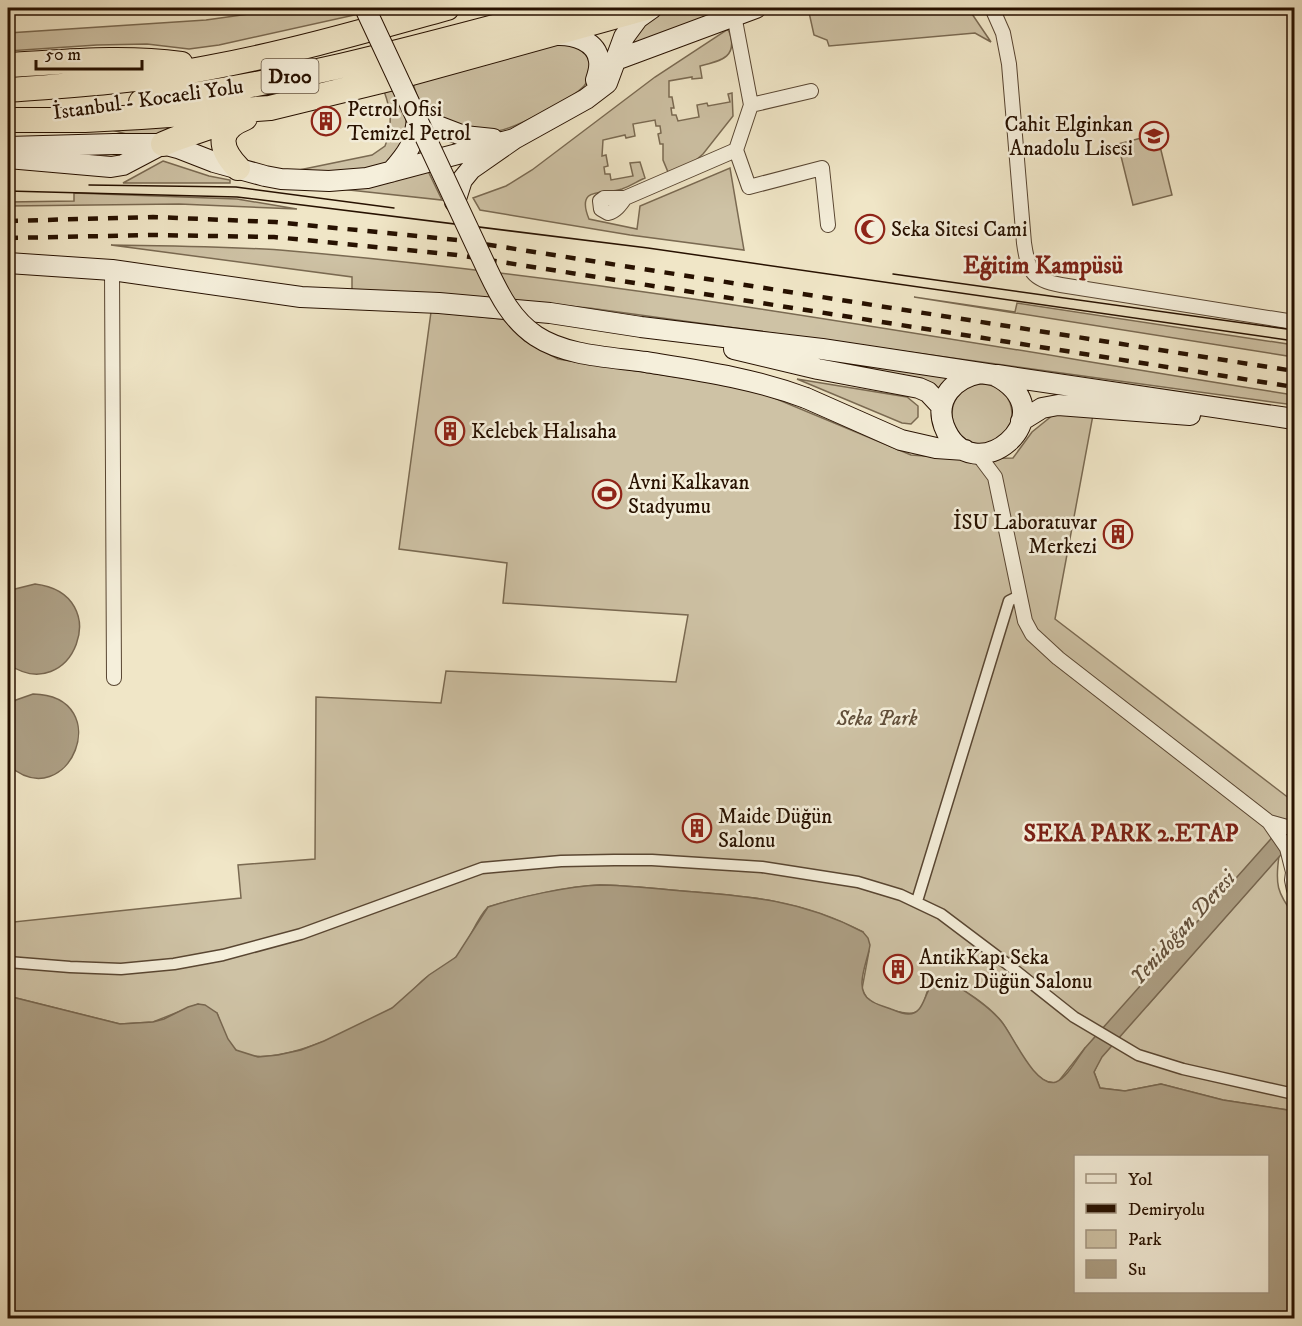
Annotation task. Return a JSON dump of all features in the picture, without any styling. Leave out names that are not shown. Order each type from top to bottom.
[{"type":"highway","name":"D100","points":[[8,90],[74,86],[207,68],[352,35],[447,8]]},
{"type":"highway","name":"İstanbul - Kocaeli Yolu","points":[[8,118],[152,101],[247,86],[566,8]]},
{"type":"highway","points":[[163,144],[184,135],[270,108],[377,83],[646,8]]},
{"type":"highway","points":[[8,65],[147,59],[207,68]]},
{"type":"highway","points":[[8,118],[96,120],[270,108]]},
{"type":"highway","points":[[238,168],[223,145],[226,132],[237,121],[270,108]]},
{"type":"main road","points":[[365,8],[455,202],[506,305],[519,323],[538,338],[570,350],[751,380],[806,398],[900,440],[936,448],[990,452],[1004,446],[1015,435],[1021,421],[1022,404],[1016,391],[1007,381],[987,374],[967,376],[955,383],[947,394],[935,427],[918,438],[900,440]]},
{"type":"main road","points":[[455,202],[462,180],[471,169],[514,139],[586,99],[607,83],[630,27],[652,8]]},
{"type":"main road","points":[[597,75],[616,60],[756,8]]},
{"type":"main road","points":[[542,36],[571,35],[596,50],[600,59],[597,75],[593,89],[586,99]]},
{"type":"main road","points":[[417,118],[464,136],[481,139],[514,139]]},
{"type":"main road","points":[[391,172],[409,151],[417,118]]},
{"type":"main road","points":[[8,147],[163,144],[238,168],[281,179],[304,181],[349,180],[391,172],[514,139]]},
{"type":"main road","points":[[8,158],[111,167],[123,165],[163,144]]},
{"type":"main road","points":[[8,263],[112,270],[301,297],[439,303],[550,313],[641,327],[822,349],[1294,419]]},
{"type":"main road","points":[[641,327],[818,369],[919,388],[928,392],[942,412],[947,433],[955,443],[971,451]]},
{"type":"main road","points":[[1021,421],[1042,408],[1058,405],[1228,418],[1294,419]]},
{"type":"street","points":[[992,8],[1003,33],[1010,64],[1027,261],[1036,278],[1051,284],[1294,322]]},
{"type":"street","points":[[734,15],[751,105],[736,150],[749,187],[822,168],[828,225]]},
{"type":"street","points":[[751,105],[811,91]]},
{"type":"street","points":[[625,198],[736,150]]},
{"type":"street","points":[[112,270],[114,678]]},
{"type":"street","points":[[1004,446],[995,477],[1019,596],[1025,621],[1032,634],[1041,644],[1269,822],[1287,830],[1287,848],[1294,867],[1294,890]]},
{"type":"street","points":[[971,451],[995,477]]},
{"type":"street","points":[[917,901],[1009,601],[1019,596]]},
{"type":"street","points":[[8,962],[121,969],[199,960],[301,934],[482,868],[561,861],[652,860],[762,867],[866,884],[917,901],[957,926],[1042,993],[1093,1029],[1146,1058],[1183,1069],[1294,1094]]},
{"type":"green space","points":[[280,8],[356,8],[359,14],[219,45],[189,49],[147,44],[8,51],[8,33],[206,20]]},
{"type":"green space","points":[[662,8],[743,8],[625,48],[631,38]]},
{"type":"green space","points":[[808,8],[968,8],[991,42],[975,33],[829,46],[827,40],[814,35]]},
{"type":"green space","points":[[728,29],[732,46],[730,52],[715,62],[700,66],[702,78],[692,79],[692,77],[669,81],[669,97],[672,97],[674,108],[671,108],[672,115],[676,115],[678,121],[699,117],[697,105],[707,103],[708,106],[730,102],[728,94],[732,93],[733,116],[703,154],[689,166],[668,172],[663,160],[663,144],[660,144],[658,134],[661,133],[660,126],[656,126],[655,120],[633,124],[635,136],[626,138],[625,135],[603,140],[602,156],[606,155],[608,166],[604,167],[605,174],[610,174],[611,180],[633,176],[630,163],[640,162],[645,178],[622,189],[589,196],[586,208],[589,219],[637,229],[640,206],[730,168],[744,250],[630,235],[480,210],[473,198],[506,186],[532,170],[655,77]]},
{"type":"green space","points":[[560,40],[579,48],[587,55],[590,68],[587,82],[578,92],[556,105],[506,129],[480,131],[446,121],[428,111],[416,94],[413,83]]},
{"type":"green space","points":[[394,88],[405,112],[409,131],[395,163],[361,173],[299,170],[372,155],[385,146],[390,118],[384,91]]},
{"type":"green space","points":[[212,120],[180,132],[137,137],[112,130]]},
{"type":"green space","points":[[1157,134],[1172,195],[1133,205],[1118,144]]},
{"type":"green space","points":[[163,161],[209,176],[230,180],[230,183],[123,183]]},
{"type":"green space","points":[[428,171],[442,200],[340,189]]},
{"type":"green space","points":[[74,193],[237,199],[297,209],[179,204],[8,206],[8,202],[74,201]]},
{"type":"green space","points":[[111,245],[291,251],[417,263],[669,295],[1294,395],[1294,405],[589,308],[475,297],[352,291],[352,277]]},
{"type":"green space","points":[[914,297],[1015,312],[1017,303],[1294,345],[1294,357]]},
{"type":"green space","name":"Seka Park","points":[[431,312],[503,319],[525,341],[558,359],[703,381],[762,393],[911,455],[963,459],[1013,458],[1032,432],[1058,411],[1093,415],[1055,619],[1294,802],[1294,813],[1147,1006],[1279,856],[1277,874],[1279,888],[1294,915],[1294,1111],[1223,1100],[1161,1084],[1125,1091],[1100,1088],[1094,1072],[1097,1065],[1085,1048],[1058,1082],[1049,1082],[1040,1078],[1032,1070],[1001,1021],[990,1009],[951,984],[944,981],[927,992],[920,1009],[912,1013],[879,1006],[870,1001],[862,989],[869,951],[863,932],[841,921],[775,901],[631,886],[600,885],[574,888],[488,907],[456,957],[426,978],[395,1006],[337,1036],[291,1052],[270,1056],[251,1056],[236,1050],[227,1038],[217,1013],[198,1004],[153,1022],[120,1024],[8,996],[8,896],[14,922],[241,898],[238,865],[315,859],[316,697],[441,703],[446,671],[676,682],[688,615],[503,603],[507,563],[399,549]]},
{"type":"green space","points":[[806,356],[950,376],[938,389],[925,380],[805,359]]},
{"type":"green space","points":[[797,379],[907,397],[918,406],[918,417],[911,424],[902,423]]},
{"type":"green space","points":[[976,384],[988,384],[999,389],[1007,397],[1012,414],[1010,426],[999,439],[988,444],[976,444],[965,439],[957,431],[952,420],[952,408],[957,397],[965,389]]},
{"type":"water","points":[[35,584],[60,592],[74,607],[79,625],[76,644],[66,661],[51,671],[31,674],[8,664],[8,594],[15,589]]},
{"type":"water","points":[[33,694],[59,700],[74,713],[79,731],[75,750],[65,766],[50,777],[30,777],[8,765],[8,707],[16,700]]},
{"type":"water","points":[[1294,813],[1294,840],[1102,1057],[1094,1072],[1100,1088],[1125,1091],[1161,1084],[1223,1100],[1294,1111],[1294,1318],[8,1318],[8,996],[120,1024],[153,1022],[188,1007],[198,1004],[205,1005],[217,1013],[228,1039],[236,1050],[258,1057],[278,1055],[301,1050],[324,1041],[392,1008],[429,975],[456,957],[488,907],[559,890],[600,885],[621,886],[775,901],[840,921],[863,932],[868,938],[870,945],[862,982],[865,995],[870,1000],[908,1014],[916,1012],[921,1006],[933,984],[940,981],[951,983],[975,998],[997,1017],[1006,1027],[1032,1069],[1040,1077],[1048,1082],[1056,1082],[1072,1067],[1085,1048]]},
{"type":"tram line","points":[[89,185],[236,187],[394,208]]},
{"type":"tram line","points":[[8,191],[237,197],[648,248],[1294,341]]},
{"type":"tram line","points":[[893,274],[1294,330]]},
{"type":"railway","points":[[8,221],[153,217],[275,222],[458,240],[1294,371]]},
{"type":"railway","points":[[8,238],[153,235],[274,237],[457,255],[1294,387]]},
{"type":"place","name":"Petrol Ofisi Temizel Petrol","points":[[326,121]]},
{"type":"place","name":"Cahit Elginkan Anadolu Lisesi","points":[[1154,136]]},
{"type":"place","name":"Seka Sitesi Cami","points":[[870,229]]},
{"type":"place","name":"Kelebek Halısaha","points":[[450,431]]},
{"type":"place","name":"Avni Kalkavan Stadyumu","points":[[607,494]]},
{"type":"place","name":"İSU Laboratuvar Merkezi","points":[[1118,534]]},
{"type":"place","name":"Maide Düğün Salonu","points":[[697,828]]},
{"type":"place","name":"AntikKapı Seka Deniz Düğün Salonu","points":[[898,969]]},
{"type":"district","name":"Eğitim Kampüsü","points":[[1043,265]]},
{"type":"district","name":"SEKA PARK 2.ETAP","points":[[1131,833]]},
{"type":"water label","name":"Yenidoğan Deresi","points":[[1182,927]]}]
